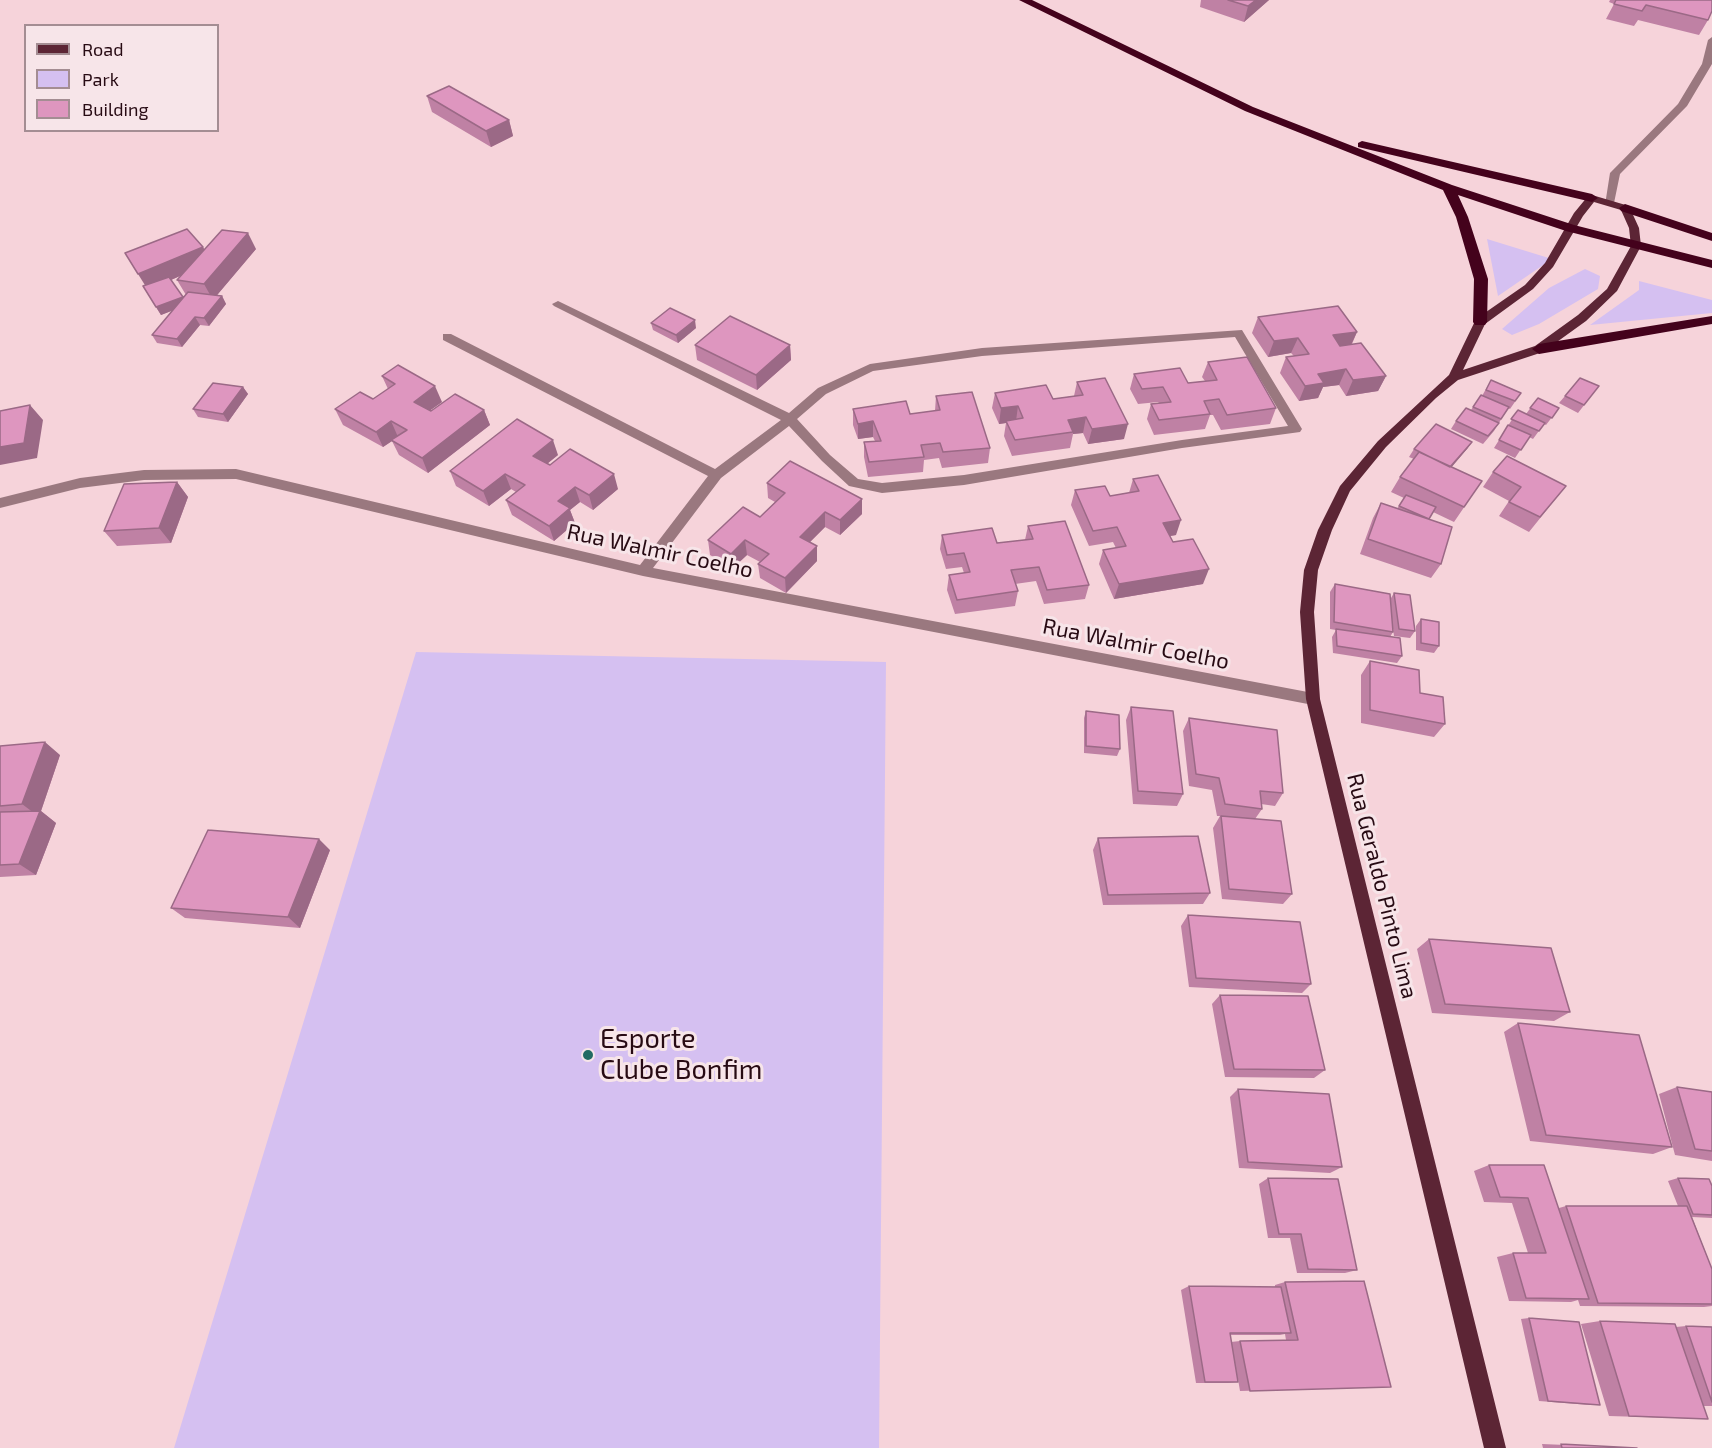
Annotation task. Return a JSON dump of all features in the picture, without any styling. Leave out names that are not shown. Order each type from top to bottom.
[{"type":"highway","points":[[1024,0],[1249,109],[1448,188],[1570,228],[1712,264]]},
{"type":"highway","points":[[1319,137],[1423,157],[1592,198]]},
{"type":"highway","points":[[1448,188],[1462,218],[1481,279],[1480,322]]},
{"type":"highway","points":[[1625,208],[1712,237]]},
{"type":"highway","points":[[1539,349],[1712,320]]},
{"type":"main road","points":[[1592,198],[1625,208],[1634,228],[1636,246],[1611,291],[1582,318],[1539,349],[1454,378],[1480,322],[1529,287],[1549,265],[1570,228],[1592,198]]},
{"type":"main road","name":"Rua Geraldo Pinto Lima","points":[[1454,378],[1432,395],[1382,444],[1345,489],[1325,530],[1311,570],[1307,612],[1313,699],[1495,1448]]},
{"type":"street","points":[[1609,203],[1615,173],[1682,106],[1696,87],[1707,64],[1712,40]]},
{"type":"street","points":[[558,304],[790,419],[826,458],[854,483],[882,488],[964,480],[1193,442],[1296,429],[1238,333],[982,352],[870,368],[822,391],[790,419],[716,475],[643,571]]},
{"type":"street","points":[[447,337],[716,475]]},
{"type":"street","name":"Rua Walmir Coelho","points":[[0,503],[80,483],[144,475],[236,474],[643,571],[1313,699]]},
{"type":"green space","points":[[1487,239],[1552,259],[1498,296]]},
{"type":"green space","points":[[1585,269],[1600,276],[1598,289],[1539,324],[1512,335],[1502,329],[1549,288]]},
{"type":"green space","points":[[1639,281],[1712,300],[1712,313],[1590,325],[1639,290]]},
{"type":"green space","name":"Esporte Clube Bonfim","points":[[416,652],[886,662],[879,1448],[174,1448]]},
{"type":"building","points":[[1228,0],[1256,0],[1248,6]]},
{"type":"building","points":[[1616,0],[1712,0],[1712,11],[1708,20],[1646,5],[1642,11],[1614,4]]},
{"type":"building","points":[[449,86],[509,120],[486,131],[427,96]]},
{"type":"building","points":[[187,229],[203,247],[138,274],[125,253]]},
{"type":"building","points":[[222,230],[248,233],[204,284],[177,280]]},
{"type":"building","points":[[169,277],[183,297],[156,307],[143,286]]},
{"type":"building","points":[[188,292],[222,296],[204,318],[195,317],[177,339],[152,335]]},
{"type":"building","points":[[1338,306],[1357,332],[1333,335],[1340,346],[1361,343],[1386,376],[1353,380],[1346,369],[1318,374],[1324,383],[1305,386],[1286,357],[1309,354],[1298,338],[1274,341],[1258,317]]},
{"type":"building","points":[[670,308],[695,320],[676,335],[651,323]]},
{"type":"building","points":[[730,316],[790,345],[756,375],[695,345]]},
{"type":"building","points":[[1247,357],[1276,408],[1227,415],[1219,399],[1204,401],[1210,414],[1159,420],[1151,404],[1171,402],[1163,387],[1142,389],[1134,374],[1180,368],[1188,383],[1217,380],[1208,362]]},
{"type":"building","points":[[398,365],[435,386],[414,402],[431,411],[455,394],[484,410],[422,458],[391,440],[407,430],[391,421],[376,432],[335,409],[360,392],[373,399],[395,384],[382,376]]},
{"type":"building","points":[[1105,378],[1128,424],[1092,429],[1086,417],[1068,420],[1073,432],[1015,440],[1006,421],[1023,418],[1018,406],[1001,408],[995,393],[1046,385],[1053,399],[1083,395],[1077,382]]},
{"type":"building","points":[[1580,378],[1599,386],[1584,405],[1565,396]]},
{"type":"building","points":[[1491,380],[1521,393],[1515,401],[1486,390]]},
{"type":"building","points":[[213,383],[243,387],[223,414],[193,409]]},
{"type":"building","points":[[972,392],[990,448],[943,452],[940,443],[921,445],[924,457],[869,462],[864,442],[881,441],[873,421],[858,424],[853,409],[906,401],[910,414],[940,410],[936,396]]},
{"type":"building","points":[[1481,395],[1509,407],[1501,419],[1473,407]]},
{"type":"building","points":[[1538,398],[1559,408],[1552,418],[1530,408]]},
{"type":"building","points":[[30,405],[24,443],[0,447],[0,411]]},
{"type":"building","points":[[1466,408],[1499,423],[1488,436],[1456,421]]},
{"type":"building","points":[[1518,410],[1545,423],[1539,431],[1511,419]]},
{"type":"building","points":[[517,419],[553,440],[533,456],[550,465],[570,449],[614,474],[589,495],[575,487],[558,501],[570,508],[549,526],[506,500],[525,485],[505,474],[483,491],[450,471]]},
{"type":"building","points":[[1436,424],[1472,442],[1450,467],[1414,449]]},
{"type":"building","points":[[1508,425],[1531,435],[1521,450],[1499,440]]},
{"type":"building","points":[[1419,452],[1482,481],[1464,507],[1400,477]]},
{"type":"building","points":[[1507,456],[1566,486],[1540,517],[1509,502],[1521,487],[1493,472]]},
{"type":"building","points":[[790,461],[862,499],[840,520],[825,512],[800,537],[817,546],[785,578],[758,564],[769,554],[745,540],[731,554],[708,540],[743,507],[760,517],[785,493],[767,483]]},
{"type":"building","points":[[1158,475],[1181,520],[1163,523],[1173,542],[1193,539],[1209,569],[1119,584],[1103,550],[1126,546],[1117,527],[1093,531],[1075,490],[1105,486],[1110,496],[1139,491],[1133,479]]},
{"type":"building","points":[[177,482],[159,528],[104,531],[124,484]]},
{"type":"building","points":[[1406,495],[1436,507],[1429,519],[1399,506]]},
{"type":"building","points":[[1381,503],[1452,527],[1441,564],[1368,539]]},
{"type":"building","points":[[1065,521],[1089,585],[1047,590],[1039,567],[1011,570],[1018,591],[957,600],[949,575],[970,572],[964,553],[947,555],[942,535],[992,528],[997,543],[1033,539],[1028,526]]},
{"type":"building","points":[[1335,584],[1390,594],[1393,632],[1334,622]]},
{"type":"building","points":[[1394,593],[1410,595],[1415,631],[1399,629]]},
{"type":"building","points":[[1421,619],[1439,622],[1439,646],[1421,643]]},
{"type":"building","points":[[1336,629],[1400,638],[1402,656],[1337,646]]},
{"type":"building","points":[[1370,661],[1419,670],[1420,693],[1443,697],[1445,724],[1370,710]]},
{"type":"building","points":[[1131,707],[1173,711],[1183,794],[1138,791]]},
{"type":"building","points":[[1086,711],[1119,715],[1120,749],[1086,746]]},
{"type":"building","points":[[1189,718],[1277,730],[1283,793],[1260,791],[1262,809],[1225,804],[1219,778],[1196,774]]},
{"type":"building","points":[[45,742],[22,804],[0,806],[0,746]]},
{"type":"building","points":[[40,811],[19,864],[0,865],[0,812]]},
{"type":"building","points":[[1221,816],[1281,821],[1292,894],[1229,889]]},
{"type":"building","points":[[208,830],[319,839],[288,917],[171,908]]},
{"type":"building","points":[[1198,836],[1210,893],[1108,895],[1098,838]]},
{"type":"building","points":[[1188,915],[1300,922],[1311,984],[1196,978]]},
{"type":"building","points":[[1429,939],[1551,948],[1570,1012],[1445,1004]]},
{"type":"building","points":[[1220,995],[1308,996],[1325,1070],[1234,1069]]},
{"type":"building","points":[[1518,1023],[1639,1035],[1672,1147],[1546,1135]]},
{"type":"building","points":[[1677,1087],[1712,1092],[1712,1151],[1695,1149]]},
{"type":"building","points":[[1238,1089],[1329,1094],[1342,1167],[1248,1162]]},
{"type":"building","points":[[1489,1165],[1544,1165],[1589,1299],[1526,1298],[1513,1253],[1546,1253],[1528,1198],[1500,1197]]},
{"type":"building","points":[[1268,1178],[1338,1179],[1357,1270],[1308,1269],[1301,1234],[1279,1234]]},
{"type":"building","points":[[1678,1178],[1709,1179],[1712,1186],[1712,1215],[1693,1214]]},
{"type":"building","points":[[1566,1206],[1687,1206],[1712,1269],[1712,1304],[1598,1303]]},
{"type":"building","points":[[1364,1281],[1391,1387],[1250,1391],[1240,1341],[1298,1340],[1285,1282]]},
{"type":"building","points":[[1189,1286],[1281,1287],[1291,1333],[1230,1333],[1238,1382],[1205,1382]]},
{"type":"building","points":[[1529,1318],[1579,1322],[1600,1405],[1548,1401]]},
{"type":"building","points":[[1600,1321],[1675,1324],[1708,1419],[1629,1416]]},
{"type":"building","points":[[1686,1326],[1712,1327],[1712,1402]]},
{"type":"building","points":[[1561,1444],[1637,1448],[1562,1448]]},
{"type":"place","name":"Esporte Clube Bonfim","points":[[588,1055]]}]
